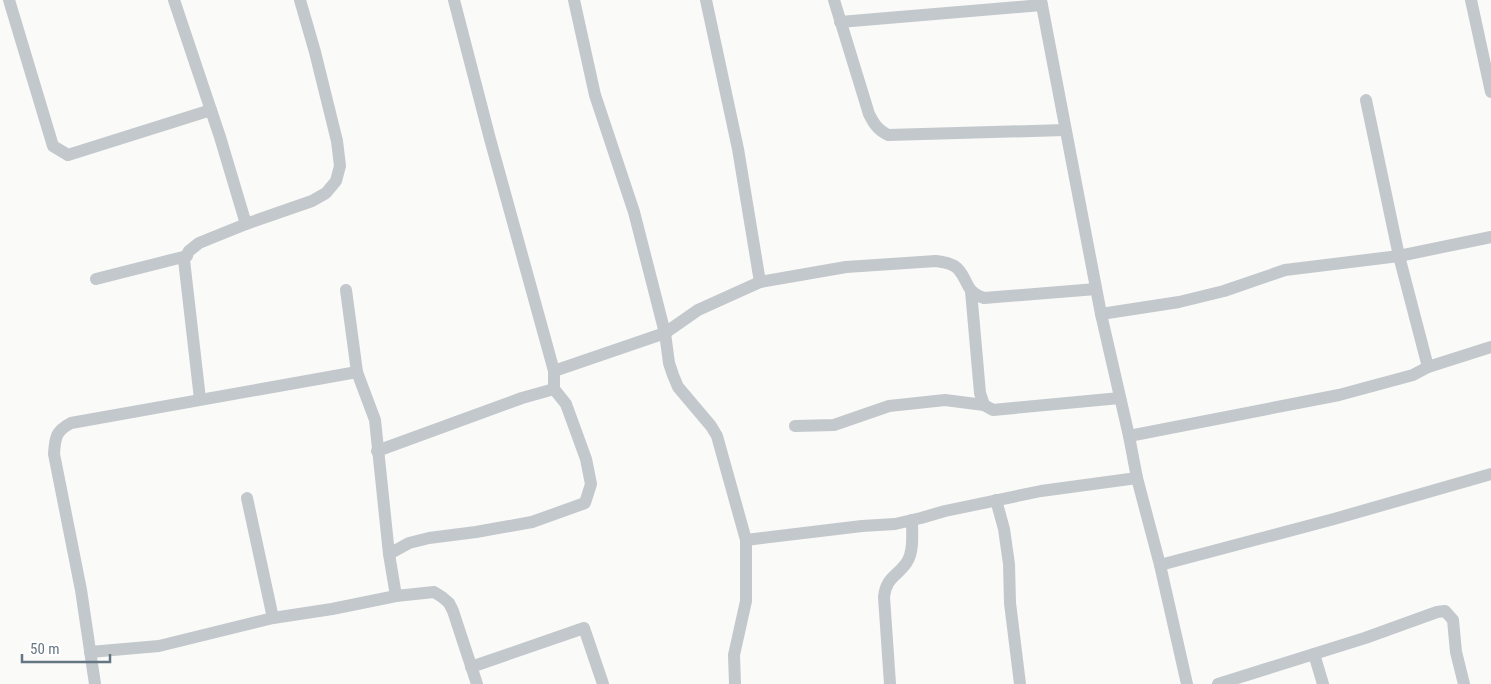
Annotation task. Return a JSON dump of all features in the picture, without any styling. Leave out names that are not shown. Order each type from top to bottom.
[{"type":"street","points":[[9,0],[53,146],[68,155],[211,110]]},
{"type":"street","points":[[174,0],[211,110],[246,224]]},
{"type":"street","points":[[200,399],[184,260],[189,251],[199,243],[312,201],[326,192],[336,182],[340,166],[337,141],[300,0]]},
{"type":"street","points":[[389,554],[409,543],[429,538],[484,531],[532,522],[585,503],[591,484],[586,460],[566,404],[554,388],[554,371],[454,0]]},
{"type":"street","points":[[574,0],[595,95],[634,212],[665,334],[669,363],[678,387],[711,426],[717,436],[746,540],[746,601],[734,655],[735,684]]},
{"type":"street","points":[[706,0],[738,149],[760,282]]},
{"type":"street","points":[[834,0],[869,114],[875,126],[888,135],[1065,130]]},
{"type":"street","points":[[1471,0],[1491,92]]},
{"type":"street","points":[[840,22],[1042,2],[1101,314],[1130,436],[1137,478],[1160,565],[1187,684]]},
{"type":"street","points":[[1366,100],[1399,256],[1428,367]]},
{"type":"street","points":[[1101,314],[1178,302],[1224,291],[1286,270],[1399,256],[1491,237]]},
{"type":"street","points":[[96,279],[187,256]]},
{"type":"street","points":[[554,371],[665,334],[698,310],[760,282],[846,267],[936,261],[948,263],[958,269],[971,291],[984,298],[1096,289]]},
{"type":"street","points":[[346,290],[357,372],[375,420],[389,554],[396,596]]},
{"type":"street","points":[[971,291],[980,393],[984,405]]},
{"type":"street","points":[[1130,436],[1339,395],[1412,375],[1428,367],[1491,347]]},
{"type":"street","points":[[95,684],[81,590],[54,454],[54,440],[61,428],[71,423],[357,372]]},
{"type":"street","points":[[378,451],[554,388]]},
{"type":"street","points":[[796,426],[834,425],[889,406],[944,400],[984,405],[993,410],[1120,398]]},
{"type":"street","points":[[1160,565],[1334,519],[1491,474]]},
{"type":"street","points":[[746,540],[894,524],[1041,490],[1137,478]]},
{"type":"street","points":[[247,498],[273,618]]},
{"type":"street","points":[[996,500],[1004,529],[1009,564],[1010,603],[1020,684]]},
{"type":"street","points":[[890,684],[884,589],[890,579],[909,560],[912,520]]},
{"type":"street","points":[[90,652],[159,646],[273,618],[332,609],[396,596],[434,592],[449,603],[453,611],[477,684]]},
{"type":"street","points":[[1218,684],[1445,611],[1453,620],[1456,652],[1464,684]]},
{"type":"street","points":[[471,667],[584,628],[603,684]]},
{"type":"street","points":[[1314,654],[1323,684]]}]
